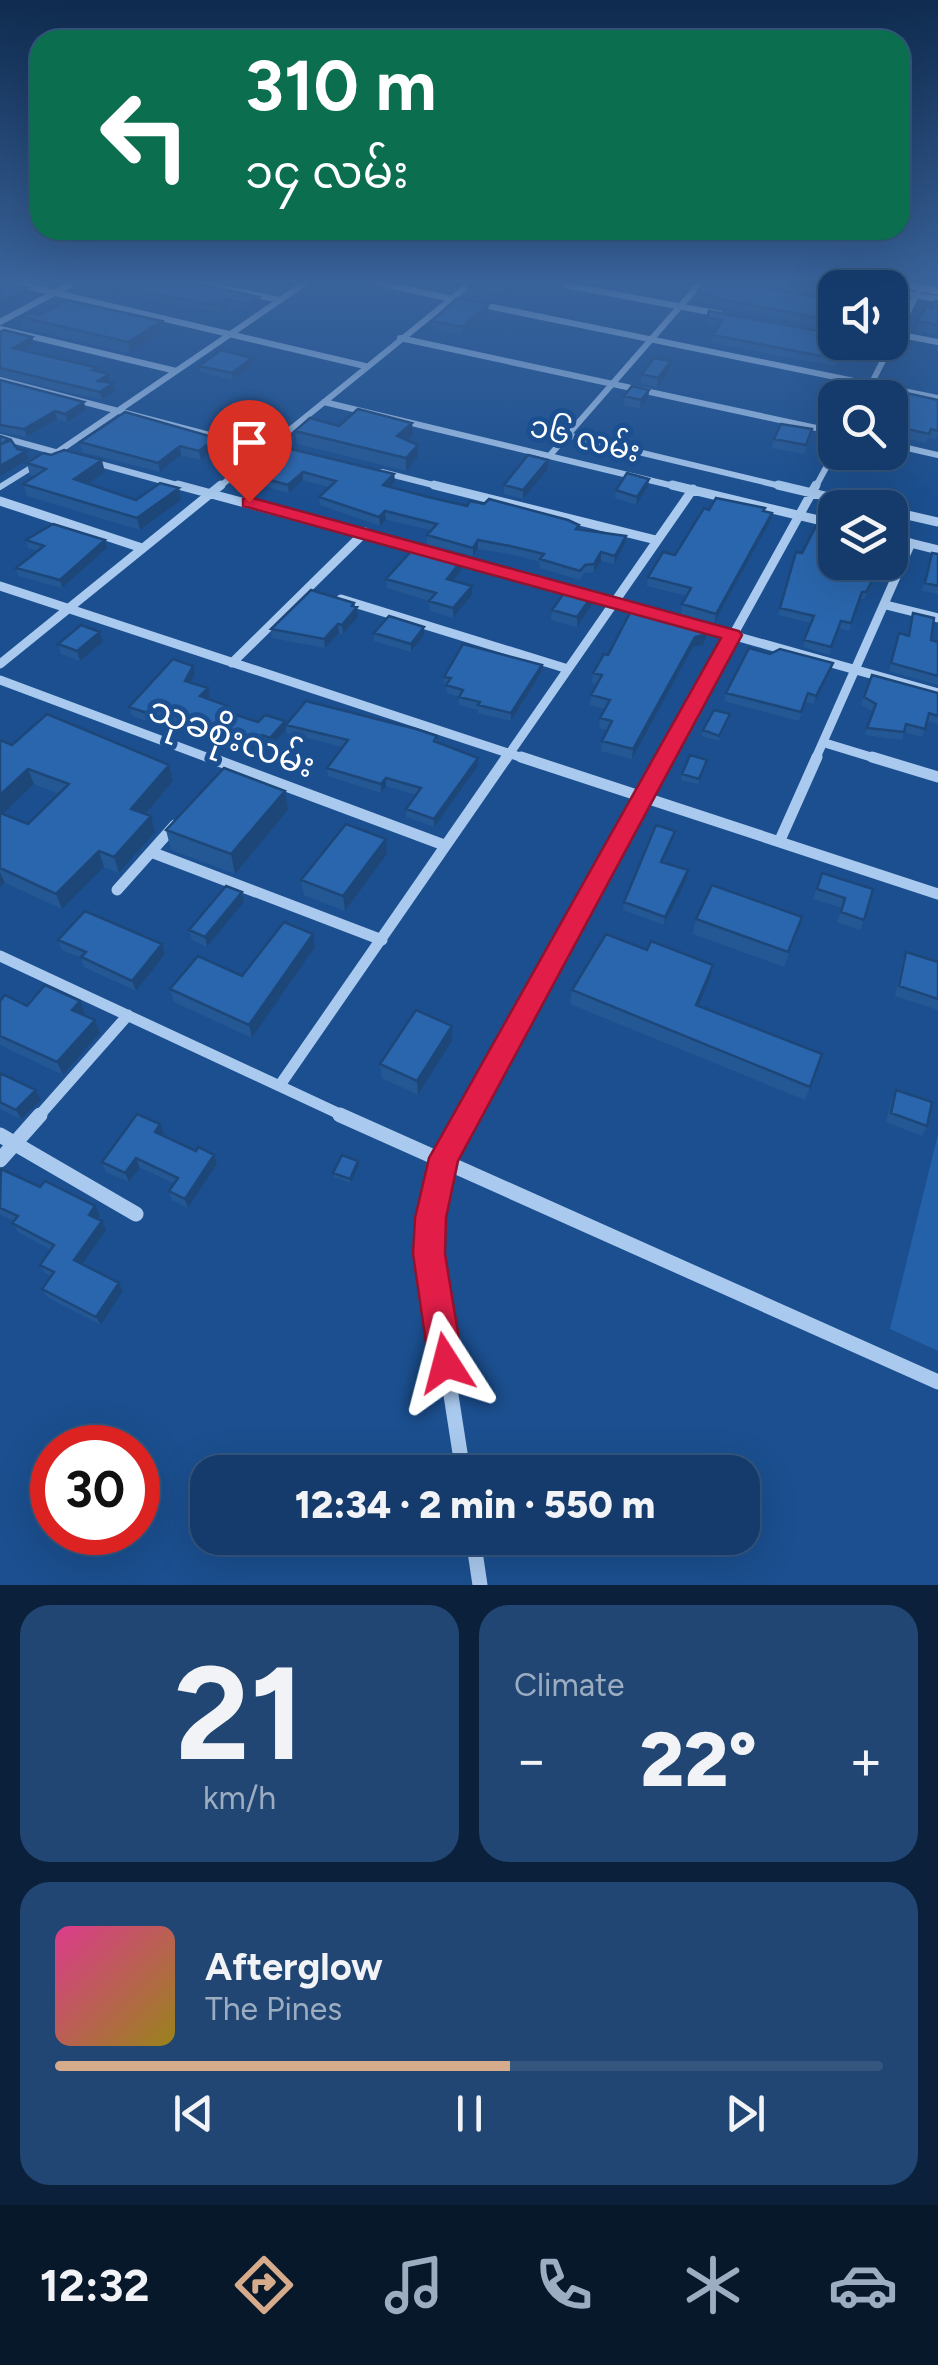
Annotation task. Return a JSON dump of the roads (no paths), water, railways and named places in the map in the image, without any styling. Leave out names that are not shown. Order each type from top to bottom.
[{"type":"street","points":[[108,353],[176,370]]},
{"type":"street","points":[[0,486],[202,353]]},
{"type":"street","points":[[310,353],[365,366]]},
{"type":"street","points":[[0,664],[381,353]]},
{"type":"street","points":[[467,353],[818,428]]},
{"type":"street","points":[[551,454],[639,353]]},
{"type":"street","points":[[715,353],[852,380]]},
{"type":"street","points":[[0,380],[270,447],[293,449]]},
{"type":"street","points":[[908,392],[938,398]]},
{"type":"street","name":"၁၆ လမ်း","points":[[324,402],[818,520]]},
{"type":"street","points":[[567,435],[818,494]]},
{"type":"street","points":[[0,436],[666,616]]},
{"type":"street","points":[[908,448],[938,455]]},
{"type":"street","points":[[370,468],[656,540]]},
{"type":"street","points":[[460,1455],[429,1254],[431,1218],[444,1158],[825,470]]},
{"type":"street","points":[[280,1085],[693,489]]},
{"type":"street","points":[[0,501],[142,548]]},
{"type":"street","points":[[908,515],[938,522]]},
{"type":"street","points":[[232,663],[364,532]]},
{"type":"street","points":[[780,840],[910,543],[938,550]]},
{"type":"street","points":[[0,586],[938,894]]},
{"type":"street","points":[[306,589],[568,668]]},
{"type":"street","points":[[886,604],[938,618]]},
{"type":"street","points":[[682,621],[938,692]]},
{"type":"street","name":"သုခစိုးလမ်း","points":[[0,680],[444,846]]},
{"type":"street","points":[[825,744],[938,776]]},
{"type":"street","points":[[220,776],[228,764]]},
{"type":"street","points":[[117,890],[186,814]]},
{"type":"street","points":[[151,852],[382,940]]},
{"type":"street","points":[[0,956],[938,1382]]},
{"type":"street","points":[[0,1160],[128,1015]]},
{"type":"street","points":[[0,1135],[136,1214]]},
{"type":"street","points":[[476,1555],[480,1585]]}]
